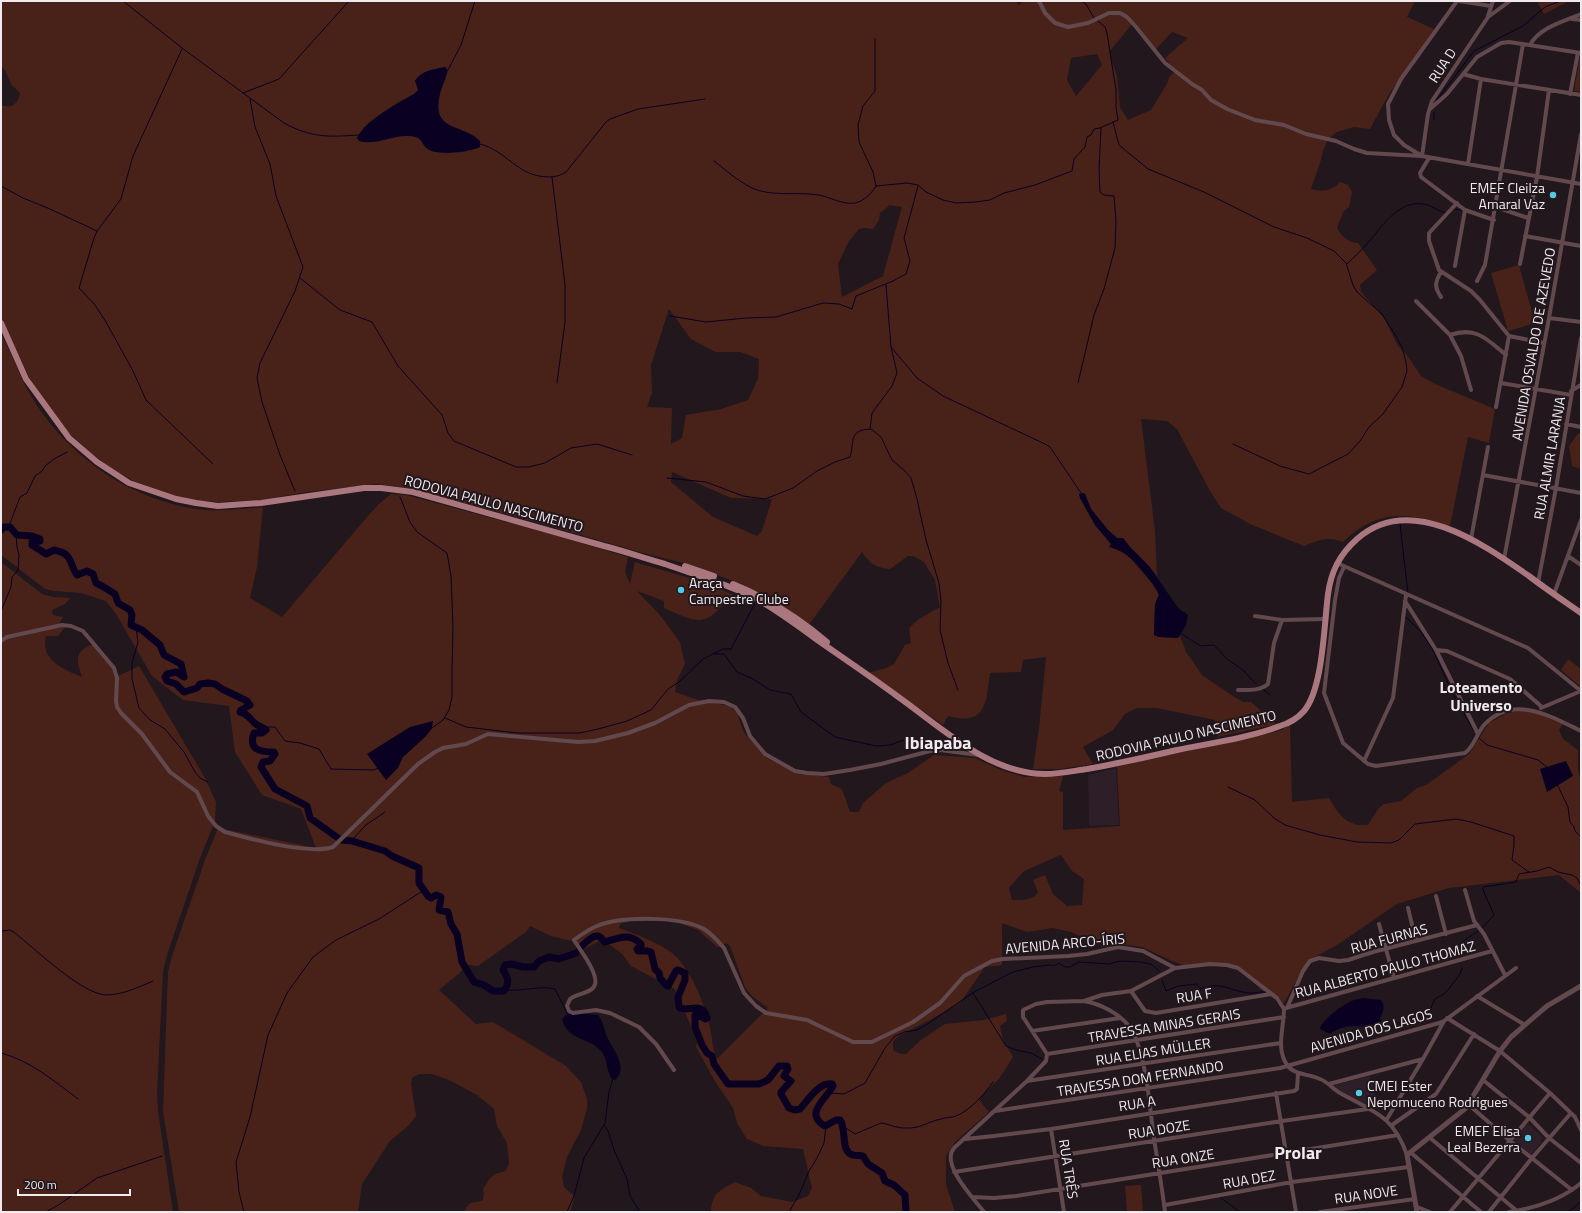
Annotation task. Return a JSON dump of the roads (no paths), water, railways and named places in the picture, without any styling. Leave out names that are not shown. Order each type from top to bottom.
[{"type":"main road","name":"RODOVIA PAULO NASCIMENTO","points":[[1,324],[26,379],[69,438],[97,462],[129,483],[176,499],[218,506],[261,503],[364,488],[419,493],[656,561],[669,562],[699,570],[758,595],[799,620],[835,651],[980,755],[1014,771],[1045,774],[1112,765],[1281,726],[1299,716],[1311,701],[1317,682],[1330,582],[1337,563],[1349,546],[1362,535],[1377,527],[1399,521],[1412,520],[1430,523],[1471,539],[1486,546],[1581,613]]},
{"type":"street","points":[[1039,1],[1045,13],[1055,23],[1068,27],[1088,23],[1109,13],[1120,13],[1127,17],[1165,63],[1202,90],[1211,100],[1227,109],[1255,120],[1284,125],[1310,135],[1336,141],[1359,151],[1422,156],[1581,184]]},
{"type":"street","points":[[1422,156],[1404,145],[1394,134],[1389,120],[1388,104],[1401,79],[1458,1],[1491,6]]},
{"type":"street","points":[[1488,17],[1493,1]]},
{"type":"street","name":"RUA D","points":[[1422,156],[1429,110],[1438,91],[1488,17],[1510,1]]},
{"type":"street","points":[[1530,45],[1538,35],[1553,26],[1581,14]]},
{"type":"street","points":[[1571,18],[1581,20]]},
{"type":"street","points":[[1429,110],[1447,94],[1477,57],[1501,43],[1509,42],[1580,53],[1570,94]]},
{"type":"street","points":[[1477,281],[1485,265],[1494,220],[1523,44]]},
{"type":"street","points":[[1463,74],[1481,79],[1581,96]]},
{"type":"street","points":[[1468,164],[1481,79]]},
{"type":"street","points":[[1520,264],[1537,177],[1550,90]]},
{"type":"street","name":"AVENIDA OSVALDO DE AZEVEDO","points":[[1504,559],[1549,318],[1581,134]]},
{"type":"street","points":[[1429,158],[1420,173],[1421,176],[1465,210],[1494,220]]},
{"type":"street","points":[[1457,203],[1430,230],[1428,235],[1436,264],[1441,272],[1471,291],[1509,336],[1544,342]]},
{"type":"street","points":[[1496,207],[1528,218]]},
{"type":"street","points":[[1455,266],[1465,210]]},
{"type":"street","points":[[1525,236],[1581,246]]},
{"type":"street","points":[[1441,272],[1435,285],[1436,290],[1441,297]]},
{"type":"street","points":[[1416,301],[1450,335],[1461,356],[1471,390]]},
{"type":"street","points":[[1549,318],[1581,322]]},
{"type":"street","points":[[1450,335],[1464,331],[1474,332],[1489,341],[1506,355]]},
{"type":"street","points":[[1496,407],[1509,336]]},
{"type":"street","name":"RUA ALMIR LARANJA","points":[[1538,583],[1556,488],[1581,338]]},
{"type":"street","points":[[1500,383],[1571,393],[1581,385]]},
{"type":"street","points":[[1566,424],[1581,427]]},
{"type":"street","points":[[1471,539],[1488,447]]},
{"type":"street","points":[[1483,475],[1581,493]]},
{"type":"street","points":[[1554,594],[1581,520]]},
{"type":"street","points":[[1568,556],[1581,565]]},
{"type":"street","points":[[1337,563],[1528,648],[1581,691],[1542,707],[1538,712]]},
{"type":"street","points":[[1344,567],[1337,586],[1324,693],[1343,743],[1370,766],[1465,753],[1486,724],[1501,714],[1510,711],[1524,709],[1538,712],[1581,732]]},
{"type":"street","points":[[1364,761],[1393,698],[1406,595]]},
{"type":"street","points":[[1405,601],[1436,650],[1478,734]]},
{"type":"street","points":[[1255,616],[1282,620],[1325,619]]},
{"type":"street","points":[[1238,690],[1254,690],[1268,684],[1274,643],[1282,620]]},
{"type":"street","points":[[1,640],[7,637],[62,625],[72,626],[83,631],[114,668],[117,678],[116,701],[121,713],[142,734],[170,772],[197,792],[208,816],[216,826],[225,832],[299,848],[325,849],[333,847],[418,764],[443,748],[466,744],[488,734],[578,742],[595,741],[628,733],[655,724],[689,705],[709,701],[724,702],[735,707],[743,718],[750,736],[766,754],[795,770],[806,773],[824,774],[850,770],[881,764],[930,750],[980,755]]},
{"type":"street","points":[[1322,641],[1330,642]]},
{"type":"street","points":[[1436,650],[1447,651],[1510,679],[1542,707]]},
{"type":"street","points":[[1465,890],[1473,917],[1506,975]]},
{"type":"street","points":[[1436,896],[1446,934]]},
{"type":"street","points":[[1408,908],[1416,941]]},
{"type":"street","name":"AVENIDA ARCO-ÍRIS","points":[[674,1070],[656,1044],[639,1027],[610,1013],[596,1010],[569,1011],[567,1006],[570,999],[591,989],[595,985],[594,974],[574,940],[596,926],[610,922],[632,919],[671,920],[704,929],[724,948],[744,993],[756,1006],[766,1013],[807,1020],[854,1042],[872,1042],[913,1022],[940,1003],[964,976],[985,964],[1003,959],[1068,956],[1087,954],[1118,947],[1143,951],[1175,968]]},
{"type":"street","points":[[1379,924],[1394,978]]},
{"type":"street","name":"RUA FURNAS","points":[[1286,1008],[1304,968],[1310,961],[1319,958],[1338,961],[1348,960],[1477,925]]},
{"type":"street","name":"RUA ALBERTO PAULO THOMAZ","points":[[1286,1008],[1492,951]]},
{"type":"street","points":[[984,1212],[954,1172],[950,1162],[951,1154],[1046,1061],[1047,1054],[1032,1032],[1022,1014],[1022,1011],[1025,1008],[1047,1002],[1084,1000],[1102,995],[1131,991],[1175,968],[1210,964],[1232,966],[1247,973],[1280,1001],[1286,1008],[1281,1043],[1283,1058],[1293,1071],[1298,1074],[1314,1077],[1329,1084],[1333,1089],[1387,1119],[1408,1153],[1464,1196],[1481,1212]]},
{"type":"street","name":"AVENIDA DOS LAGOS","points":[[1288,1065],[1432,1026],[1446,1019],[1516,968]]},
{"type":"street","points":[[1408,1153],[1463,1112],[1469,1105],[1500,1051],[1511,1037],[1547,1006],[1581,986]]},
{"type":"street","name":"RUA F","points":[[1131,991],[1145,1011],[1156,1013],[1271,994]]},
{"type":"street","points":[[1477,996],[1525,1025]]},
{"type":"street","points":[[1084,1000],[1101,1006],[1120,1018],[1127,1024],[1137,1040],[1143,1064],[1151,1112],[1165,1212]]},
{"type":"street","name":"TRAVESSA MINAS GERAIS","points":[[1047,1054],[1284,1017]]},
{"type":"street","points":[[1032,1032],[1120,1018]]},
{"type":"street","points":[[1387,1119],[1446,1019],[1474,1034],[1500,1051],[1550,1093],[1571,1113],[1578,1122],[1581,1130]]},
{"type":"street","points":[[1392,1125],[1436,1094],[1474,1034]]},
{"type":"street","name":"RUA ELIAS MÜLLER","points":[[1027,1081],[1281,1043]]},
{"type":"street","points":[[1329,1084],[1424,1058]]},
{"type":"street","name":"TRAVESSA DOM FERNANDO","points":[[995,1111],[1280,1068],[1288,1065]]},
{"type":"street","name":"RUA A","points":[[965,1139],[1051,1129],[1151,1112],[1295,1091],[1297,1089],[1298,1074]]},
{"type":"street","points":[[1483,1080],[1528,1117],[1549,1138],[1581,1163]]},
{"type":"street","points":[[1276,1093],[1282,1121],[1296,1212]]},
{"type":"street","points":[[1450,1212],[1528,1117],[1550,1093]]},
{"type":"street","points":[[1469,1105],[1509,1140],[1572,1190]]},
{"type":"street","name":"RUA DOZE","points":[[954,1172],[1368,1109]]},
{"type":"street","points":[[1489,1212],[1532,1158],[1571,1113]]},
{"type":"street","name":"RUA TRÊS","points":[[1051,1129],[1064,1212]]},
{"type":"street","name":"RUA ONZE","points":[[972,1197],[1005,1197],[1398,1135]]},
{"type":"street","points":[[1429,1137],[1517,1211]]},
{"type":"street","points":[[1408,1153],[1417,1210],[1430,1212]]},
{"type":"street","name":"RUA DEZ","points":[[1165,1205],[1292,1182],[1409,1167]]},
{"type":"street","points":[[1509,1212],[1548,1202],[1572,1190],[1581,1183]]},
{"type":"street","name":"RUA NOVE","points":[[1320,1212],[1415,1199]]},
{"type":"waterway","points":[[123,1],[182,48],[284,123],[312,134],[329,136],[359,135]]},
{"type":"waterway","points":[[243,93],[279,79],[349,1]]},
{"type":"waterway","points":[[448,70],[461,45],[475,1]]},
{"type":"waterway","points":[[1081,1],[1086,4],[1094,18]]},
{"type":"waterway","points":[[1437,100],[1474,51],[1523,26],[1545,7],[1561,1]]},
{"type":"waterway","points":[[876,186],[907,183],[918,185],[926,192],[943,200],[956,203],[976,202],[990,200],[1004,193],[1035,185],[1072,171],[1074,159],[1085,147],[1087,137],[1091,135],[1094,129],[1118,120],[1116,90],[1107,33],[1105,27],[1098,21]]},
{"type":"waterway","points":[[875,39],[875,91],[863,106],[858,125],[859,142],[873,172],[876,186]]},
{"type":"waterway","points":[[182,49],[133,156],[121,199],[97,231],[79,288],[95,305],[106,322],[133,371],[146,400],[213,464]]},
{"type":"waterway","points":[[250,99],[255,127],[270,164],[276,196],[303,267],[295,291],[260,363],[257,378],[262,402],[280,455],[295,491]]},
{"type":"waterway","points":[[480,144],[490,147],[520,168],[537,176],[555,176],[566,172],[610,119],[638,109],[705,99]]},
{"type":"waterway","points":[[1434,113],[1434,120]]},
{"type":"waterway","points":[[1113,122],[1119,145],[1148,169],[1204,192],[1274,227],[1307,238],[1334,251],[1346,263],[1353,285],[1357,292],[1382,314],[1402,347],[1407,371],[1402,387],[1383,414],[1369,427],[1360,441],[1348,454],[1309,474],[1280,466],[1233,444]]},
{"type":"waterway","points":[[1078,383],[1094,315],[1104,289],[1115,248],[1116,221],[1114,196],[1104,195],[1100,192],[1099,170],[1101,128]]},
{"type":"waterway","points":[[714,161],[745,184],[764,192],[819,195],[841,202],[855,203],[864,199],[876,186]]},
{"type":"waterway","points":[[552,177],[565,285],[565,322],[557,383]]},
{"type":"waterway","points":[[1,186],[23,198],[97,231]]},
{"type":"waterway","points":[[670,316],[706,322],[776,317],[823,303],[839,304],[852,309],[856,296],[906,274],[910,261],[904,238],[918,186]]},
{"type":"waterway","points":[[1347,264],[1365,247],[1391,216],[1406,206],[1423,204],[1446,213]]},
{"type":"waterway","points":[[1453,209],[1462,210]]},
{"type":"waterway","points":[[300,278],[340,310],[372,322],[398,366],[442,415],[448,433],[454,441],[516,467],[529,467],[545,463],[571,448],[597,444],[632,455]]},
{"type":"waterway","points":[[870,429],[872,413],[892,386],[897,373],[891,347],[886,285]]},
{"type":"waterway","points":[[891,347],[917,378],[943,396],[1050,447],[1081,493]]},
{"type":"waterway","points":[[667,478],[706,482],[743,496],[765,499],[793,488],[817,471],[835,462],[850,457],[856,434],[864,430],[871,429],[881,437],[892,460],[911,478],[926,540],[939,583],[941,601],[940,630],[948,663],[958,690]]},
{"type":"waterway","points":[[9,526],[20,497],[27,493],[35,476],[54,459],[67,452]]},
{"type":"waterway","points":[[400,497],[410,522],[417,532],[447,553],[451,576],[453,627],[452,697],[449,710],[443,720],[432,728]]},
{"type":"waterway","points":[[1400,524],[1408,593]]},
{"type":"waterway","points":[[1,530],[4,527],[10,527],[17,535],[32,536],[40,539],[40,541],[32,542],[32,545],[46,554],[54,550],[65,554],[70,559],[77,575],[87,571],[93,574],[96,583],[115,594],[118,603],[130,610],[132,615],[131,625],[142,630],[160,645],[164,655],[181,664],[184,677],[176,672],[167,674],[165,677],[167,681],[176,684],[184,692],[197,688],[200,684],[215,684],[247,701],[250,705],[240,712],[245,714],[257,725],[266,730],[262,733],[254,733],[254,746],[256,749],[274,752],[275,754],[270,761],[263,762],[261,767],[275,789],[307,806],[310,818],[341,840],[352,841],[385,851],[392,856],[419,868],[419,883],[428,896],[431,898],[436,895],[441,897],[439,910],[448,912],[451,924],[457,934],[462,962],[474,982],[484,985],[493,991],[504,991],[508,983],[503,970],[505,965],[512,964],[523,967],[534,967],[539,961],[549,957],[559,959],[576,953]]},
{"type":"waterway","points":[[1,611],[11,587],[12,577],[18,570],[19,555],[16,535]]},
{"type":"waterway","points":[[445,718],[466,727],[517,733],[580,733],[627,721],[651,710],[668,689],[679,682],[703,659],[723,649],[731,649],[755,603]]},
{"type":"waterway","points":[[1406,617],[1421,632],[1433,650],[1456,700],[1474,731]]},
{"type":"waterway","points":[[136,628],[138,642],[132,663],[132,679],[139,708],[150,720],[165,729],[184,752],[195,772],[200,778],[208,782]]},
{"type":"waterway","points":[[1180,633],[1201,646],[1214,645],[1227,659],[1243,670],[1256,684]]},
{"type":"waterway","points":[[715,654],[724,654],[737,672],[753,679],[770,690],[791,694],[801,712],[835,737],[876,746],[890,745],[904,740]]},
{"type":"waterway","points":[[1263,689],[1270,695]]},
{"type":"waterway","points":[[264,727],[275,727],[285,741],[300,743],[319,749],[331,769],[374,770],[378,768]]},
{"type":"waterway","points":[[1479,738],[1487,745],[1538,760],[1548,768]]},
{"type":"waterway","points":[[1557,784],[1568,807],[1570,822],[1575,831],[1581,837]]},
{"type":"waterway","points":[[1228,787],[1255,800],[1274,818],[1285,825],[1320,835],[1357,842],[1391,843],[1399,840],[1415,824],[1456,819],[1471,822],[1514,836],[1512,860],[1529,872]]},
{"type":"waterway","points":[[351,841],[366,825],[385,812]]},
{"type":"waterway","points":[[1482,928],[1494,915],[1483,887],[1516,882],[1519,874],[1549,867],[1558,872],[1572,875],[1577,878],[1581,886]]},
{"type":"waterway","points":[[244,1212],[239,1192],[236,1162],[250,1117],[268,1035],[287,993],[313,957],[336,940],[379,919],[424,890]]},
{"type":"waterway","points":[[1,931],[10,930],[15,933],[59,970],[84,987],[96,993],[106,995],[118,994],[153,981]]},
{"type":"waterway","points":[[1461,956],[1461,943],[1478,931]]},
{"type":"waterway","points":[[580,948],[595,936],[600,937],[605,942],[628,937],[637,940],[641,944],[641,946],[637,949],[638,951],[651,952],[655,969],[667,986],[676,971],[678,970],[685,973],[685,980],[678,997],[679,1007],[682,1009],[698,1008],[705,1012],[707,1018],[705,1019],[697,1014],[695,1015],[695,1027],[702,1045],[707,1053],[712,1056],[714,1064],[728,1084],[759,1084],[768,1080],[779,1066],[787,1066],[788,1069],[784,1076],[791,1081],[781,1092],[781,1094],[789,1108],[795,1110],[800,1109],[818,1089],[827,1084],[832,1084],[833,1086],[830,1091],[818,1106],[816,1116],[825,1126],[836,1120],[840,1120],[846,1150],[853,1155],[863,1156],[868,1164],[882,1173],[885,1181],[894,1185],[905,1195],[906,1212]]},
{"type":"waterway","points":[[829,1093],[844,1094],[865,1083],[885,1048],[895,1036],[904,1032],[917,1030],[974,992],[1013,972],[1033,967],[1049,965],[1054,966],[1059,963],[1065,967],[1070,967],[1079,962],[1109,964],[1120,961],[1151,964],[1159,971]]},
{"type":"waterway","points":[[1378,1026],[1387,1028],[1411,1017],[1429,1012],[1435,999],[1448,990],[1460,974],[1462,968]]},
{"type":"waterway","points":[[1162,980],[1166,991],[1178,986],[1197,984],[1200,989],[1219,986],[1248,993],[1267,992]]},
{"type":"waterway","points":[[505,990],[543,988],[555,989],[568,1015]]},
{"type":"waterway","points":[[973,993],[1006,1046],[1031,1053],[1042,1059]]},
{"type":"waterway","points":[[1279,998],[1283,1004]]},
{"type":"waterway","points":[[1,1053],[32,1066],[78,1099]]},
{"type":"waterway","points":[[567,1212],[574,1196],[584,1158],[605,1123],[609,1092],[613,1078]]},
{"type":"waterway","points":[[843,1126],[855,1134],[881,1123],[910,1128],[943,1118],[954,1117],[961,1114],[971,1106],[986,1092],[993,1082]]},
{"type":"waterway","points":[[605,1126],[627,1179],[630,1196],[640,1212]]},
{"type":"waterway","points":[[789,1212],[799,1195],[809,1171],[824,1143],[826,1126]]},
{"type":"waterway","points":[[46,1212],[97,1178],[162,1156]]},
{"type":"waterway","points":[[1221,1198],[1240,1212]]},
{"type":"waterway","points":[[1568,1212],[1581,1202]]},
{"type":"place","name":"EMEF Cleilza Amaral Vaz","points":[[1553,195]]},
{"type":"place","name":"Araça Campestre Clube","points":[[681,590]]},
{"type":"place","name":"CMEI Ester Nepomuceno Rodrigues","points":[[1359,1093]]},
{"type":"place","name":"EMEF Elisa Leal Bezerra","points":[[1528,1138]]},
{"type":"district","name":"Loteamento Universo","points":[[1481,696]]},
{"type":"district","name":"Ibiapaba","points":[[938,742]]},
{"type":"district","name":"Prolar","points":[[1298,1152]]}]
